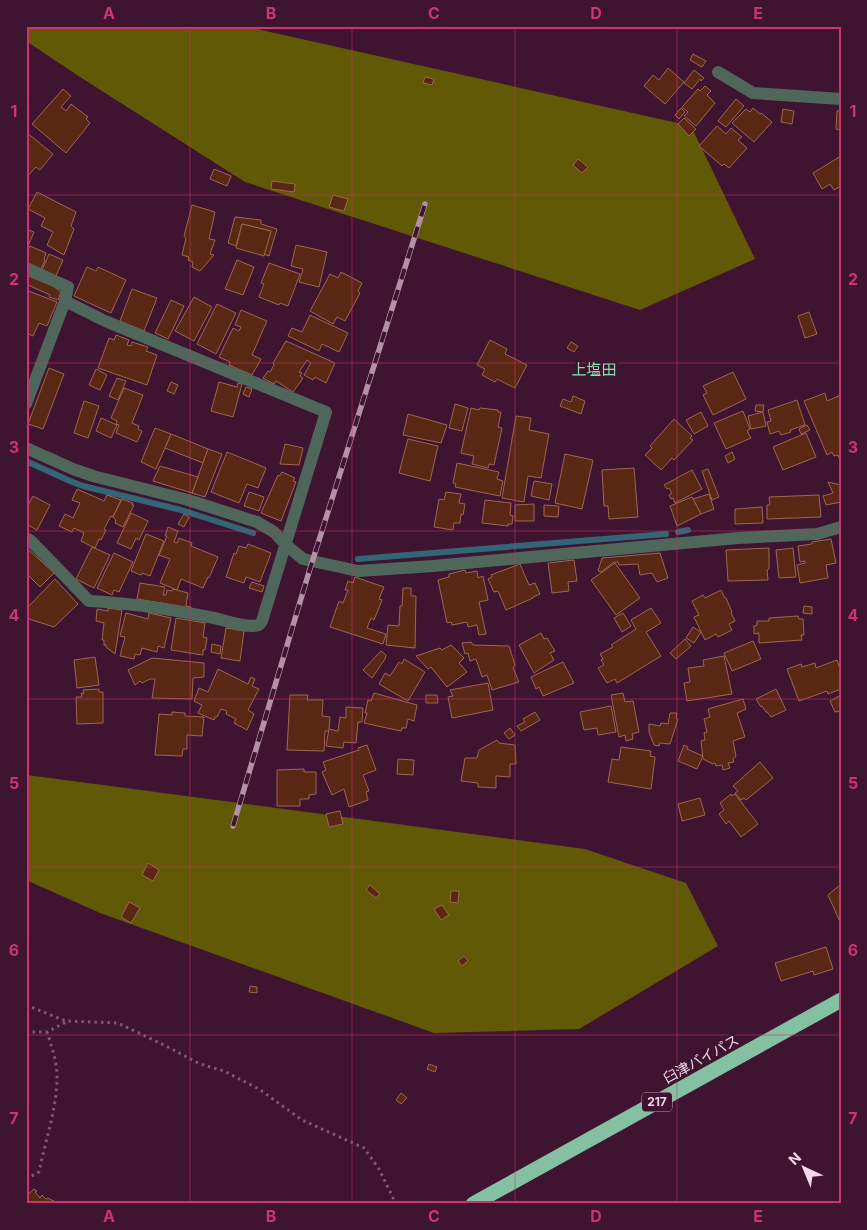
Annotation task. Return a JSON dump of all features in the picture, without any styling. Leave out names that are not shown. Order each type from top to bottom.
[{"type":"highway","name":"臼津バイパス","points":[[473,1204],[841,1000]]},
{"type":"street","points":[[718,72],[753,93],[841,99]]},
{"type":"street","points":[[26,268],[68,287],[65,302],[26,404]]},
{"type":"street","points":[[26,538],[89,601],[126,603],[211,617],[251,626],[259,625],[262,621],[286,545],[326,412],[105,322],[65,302]]},
{"type":"street","points":[[26,448],[93,476],[188,500],[257,522],[274,532],[303,559],[358,571],[433,566],[738,538],[817,534],[841,527]]},
{"type":"path","points":[[26,1005],[66,1022],[118,1023],[200,1064],[224,1071],[259,1089],[302,1120],[364,1148],[379,1169],[396,1204]]},
{"type":"path","points":[[26,1032],[48,1032],[66,1022]]},
{"type":"path","points":[[26,1179],[39,1172],[55,1096],[57,1079],[48,1032]]},
{"type":"shaded area","points":[[26,26],[255,26],[261,30],[691,126],[755,259],[640,310],[245,182],[26,41]]},
{"type":"shaded area","points":[[27,775],[585,849],[686,883],[718,946],[579,1029],[434,1033],[100,913],[26,880]]},
{"type":"building","points":[[693,54],[706,61],[702,67],[690,60]]},
{"type":"building","points":[[668,68],[684,82],[665,104],[644,86],[653,75],[659,80]]},
{"type":"building","points":[[694,70],[704,78],[701,81],[700,79],[692,89],[684,83]]},
{"type":"building","points":[[425,77],[434,79],[432,85],[423,83]]},
{"type":"building","points":[[705,86],[711,91],[707,95],[715,103],[696,126],[684,116],[688,112],[682,107],[698,89],[700,91]]},
{"type":"building","points":[[63,89],[71,96],[61,107],[66,111],[71,104],[88,117],[86,119],[90,123],[66,153],[32,124]]},
{"type":"building","points":[[736,99],[744,106],[726,127],[718,121]]},
{"type":"building","points":[[681,108],[685,112],[679,119],[675,115]]},
{"type":"building","points":[[753,108],[772,122],[754,142],[732,123],[746,109],[750,112]]},
{"type":"building","points":[[783,109],[794,111],[792,124],[781,122]]},
{"type":"building","points":[[837,111],[841,111],[841,130],[836,129]]},
{"type":"building","points":[[684,118],[696,129],[689,136],[678,124]]},
{"type":"building","points":[[717,126],[726,134],[731,128],[742,137],[738,140],[747,148],[729,168],[724,164],[722,166],[699,146]]},
{"type":"building","points":[[26,132],[53,154],[40,170],[36,167],[26,178]]},
{"type":"building","points":[[841,156],[841,186],[834,190],[830,184],[822,189],[813,173]]},
{"type":"building","points":[[578,159],[588,167],[582,173],[573,165]]},
{"type":"building","points":[[214,169],[231,176],[227,186],[210,179]]},
{"type":"building","points":[[272,181],[295,184],[294,192],[271,189]]},
{"type":"building","points":[[37,192],[76,212],[71,226],[74,229],[64,255],[47,245],[53,232],[41,226],[45,218],[28,209]]},
{"type":"building","points":[[333,195],[348,199],[344,211],[329,207]]},
{"type":"building","points":[[192,205],[215,212],[209,239],[215,240],[210,254],[214,255],[200,271],[192,267],[193,262],[188,260],[189,257],[182,255],[186,238],[184,236]]},
{"type":"building","points":[[235,217],[261,220],[261,224],[277,229],[269,256],[264,254],[271,231],[242,224],[236,246],[228,243]]},
{"type":"building","points":[[242,224],[271,231],[264,256],[236,248]]},
{"type":"building","points":[[26,229],[34,232],[26,251]]},
{"type":"building","points":[[296,245],[327,252],[319,287],[299,282],[303,269],[291,266]]},
{"type":"building","points":[[30,246],[46,253],[40,271],[26,264],[26,255]]},
{"type":"building","points":[[49,254],[63,260],[56,276],[42,270]]},
{"type":"building","points":[[237,260],[254,267],[243,295],[225,289]]},
{"type":"building","points":[[269,263],[300,274],[288,306],[280,303],[279,305],[259,297],[264,284],[261,283]]},
{"type":"building","points":[[87,267],[96,271],[98,267],[126,280],[111,313],[74,296]]},
{"type":"building","points":[[341,272],[362,283],[358,291],[360,293],[345,321],[337,317],[333,324],[310,311],[330,274],[338,278]]},
{"type":"building","points":[[26,275],[53,286],[61,292],[58,300],[26,284]]},
{"type":"building","points":[[132,289],[157,298],[144,331],[120,321]]},
{"type":"building","points":[[26,290],[57,302],[47,326],[39,323],[33,336],[26,333]]},
{"type":"building","points":[[194,297],[212,307],[194,341],[175,331]]},
{"type":"building","points":[[171,300],[184,306],[168,339],[155,333]]},
{"type":"building","points":[[217,304],[236,313],[216,354],[197,344]]},
{"type":"building","points":[[241,310],[267,321],[252,355],[261,359],[252,375],[229,365],[230,362],[219,357],[233,328],[239,331],[241,327],[235,325]]},
{"type":"building","points":[[809,312],[817,334],[805,338],[798,316]]},
{"type":"building","points":[[310,315],[348,333],[339,352],[322,344],[319,351],[288,336],[292,328],[302,332]]},
{"type":"building","points":[[116,335],[129,340],[127,345],[131,346],[132,342],[148,347],[146,351],[157,355],[147,385],[98,368],[109,338],[114,340]]},
{"type":"building","points":[[490,340],[507,349],[505,354],[527,365],[515,388],[497,379],[495,382],[482,375],[485,369],[477,365]]},
{"type":"building","points":[[286,341],[335,363],[326,383],[315,377],[313,380],[304,375],[311,363],[307,360],[299,372],[302,373],[300,376],[303,378],[293,392],[276,381],[274,384],[263,378],[268,371],[270,372]]},
{"type":"building","points":[[571,342],[578,346],[574,352],[567,348]]},
{"type":"building","points":[[49,368],[64,374],[43,429],[28,424]]},
{"type":"building","points":[[96,369],[107,375],[100,390],[89,385]]},
{"type":"building","points":[[733,372],[746,399],[713,415],[703,395],[707,393],[703,386]]},
{"type":"building","points":[[117,378],[126,381],[118,400],[109,396]]},
{"type":"building","points":[[171,382],[178,385],[174,394],[167,391]]},
{"type":"building","points":[[219,382],[237,387],[238,383],[242,384],[233,417],[211,411]]},
{"type":"building","points":[[246,387],[252,389],[249,397],[243,394]]},
{"type":"building","points":[[124,388],[143,395],[132,423],[139,426],[138,429],[142,431],[137,442],[116,433],[119,425],[116,424],[117,421],[111,418]]},
{"type":"building","points":[[825,393],[827,401],[841,395],[841,463],[838,455],[834,456],[832,452],[827,455],[804,401]]},
{"type":"building","points":[[573,396],[585,401],[581,414],[560,406],[563,399],[571,402]]},
{"type":"building","points":[[797,400],[805,425],[781,435],[779,431],[770,434],[767,422],[771,421],[768,410]]},
{"type":"building","points":[[84,401],[99,406],[88,438],[74,433]]},
{"type":"building","points":[[455,404],[468,408],[462,431],[449,428]]},
{"type":"building","points":[[756,405],[764,405],[763,412],[755,411]]},
{"type":"building","points":[[471,408],[498,410],[498,412],[501,412],[498,427],[502,428],[494,465],[489,464],[488,468],[472,464],[474,456],[461,453]]},
{"type":"building","points":[[743,411],[750,429],[747,431],[751,438],[726,449],[714,423]]},
{"type":"building","points":[[701,412],[708,426],[694,434],[686,420]]},
{"type":"building","points":[[763,412],[766,426],[751,429],[748,416]]},
{"type":"building","points":[[408,414],[447,425],[441,443],[403,435]]},
{"type":"building","points":[[516,416],[531,418],[529,430],[549,434],[541,478],[528,476],[524,502],[502,498]]},
{"type":"building","points":[[101,418],[117,425],[111,438],[96,431]]},
{"type":"building","points":[[674,419],[692,436],[690,438],[693,440],[674,460],[672,458],[661,470],[645,455],[652,448],[650,446]]},
{"type":"building","points":[[807,425],[810,430],[801,434],[799,429]]},
{"type":"building","points":[[155,428],[171,434],[156,469],[141,462]]},
{"type":"building","points":[[806,433],[816,457],[783,470],[773,447]]},
{"type":"building","points":[[171,434],[208,449],[203,463],[165,448]]},
{"type":"building","points":[[408,439],[438,446],[430,481],[399,473]]},
{"type":"building","points":[[285,444],[303,448],[299,465],[280,464]]},
{"type":"building","points":[[208,449],[222,454],[205,497],[192,493]]},
{"type":"building","points":[[227,452],[266,468],[258,488],[247,484],[239,503],[211,492]]},
{"type":"building","points":[[732,452],[735,459],[728,463],[725,456]]},
{"type":"building","points":[[565,454],[593,460],[582,509],[555,503]]},
{"type":"building","points":[[457,463],[499,472],[497,479],[503,481],[500,496],[455,487],[456,484],[453,483]]},
{"type":"building","points":[[160,466],[198,477],[192,493],[153,481]]},
{"type":"building","points":[[634,468],[638,517],[609,519],[608,506],[604,506],[602,470]]},
{"type":"building","points":[[708,469],[719,497],[712,500],[702,471]]},
{"type":"building","points":[[692,470],[702,489],[675,503],[669,495],[672,493],[669,488],[667,489],[664,485]]},
{"type":"building","points":[[282,472],[295,478],[293,481],[296,482],[281,521],[261,513],[278,475],[280,476]]},
{"type":"building","points":[[534,481],[552,484],[549,500],[531,496]]},
{"type":"building","points":[[828,482],[841,485],[841,502],[826,505],[823,496],[833,493]]},
{"type":"building","points":[[77,489],[104,501],[107,495],[121,500],[95,548],[81,541],[84,533],[74,528],[72,532],[59,526],[65,514],[73,518],[80,503],[72,500]]},
{"type":"building","points":[[249,492],[264,497],[259,511],[244,506]]},
{"type":"building","points":[[446,492],[461,494],[459,503],[465,504],[460,523],[454,523],[453,530],[434,527],[439,499],[444,500]]},
{"type":"building","points":[[709,494],[714,509],[701,514],[693,499]]},
{"type":"building","points":[[819,495],[821,517],[767,519],[767,505],[770,505],[769,497]]},
{"type":"building","points":[[33,496],[50,505],[37,530],[26,524],[26,509]]},
{"type":"building","points":[[692,497],[701,514],[677,526],[670,506]]},
{"type":"building","points":[[122,499],[134,505],[123,527],[115,523],[116,520],[113,517]]},
{"type":"building","points":[[485,500],[511,503],[510,515],[513,516],[512,524],[508,524],[508,526],[482,523]]},
{"type":"building","points":[[534,504],[534,521],[515,521],[515,505]]},
{"type":"building","points":[[544,505],[559,506],[558,517],[544,516]]},
{"type":"building","points":[[762,507],[763,523],[735,524],[735,509]]},
{"type":"building","points":[[131,513],[148,521],[139,540],[136,538],[131,549],[117,543]]},
{"type":"building","points":[[184,514],[189,517],[184,527],[178,524]]},
{"type":"building","points":[[168,527],[178,531],[174,542],[177,543],[179,538],[192,543],[191,546],[218,557],[203,588],[181,579],[177,590],[160,583],[170,559],[159,555],[167,536],[165,536]]},
{"type":"building","points":[[146,534],[164,541],[150,576],[131,571]]},
{"type":"building","points":[[831,539],[836,563],[826,565],[828,578],[800,583],[797,565],[805,563],[805,561],[800,562],[798,546]]},
{"type":"building","points":[[248,544],[271,553],[260,582],[246,577],[244,583],[226,577],[234,553],[236,554],[239,546],[246,548]]},
{"type":"building","points":[[26,547],[54,573],[40,587],[26,573]]},
{"type":"building","points":[[92,547],[110,555],[94,588],[76,579]]},
{"type":"building","points":[[769,548],[768,580],[728,581],[726,550]]},
{"type":"building","points":[[793,548],[796,577],[779,578],[776,550]]},
{"type":"building","points":[[114,553],[133,562],[119,592],[114,590],[112,595],[97,588]]},
{"type":"building","points":[[660,553],[668,578],[657,582],[652,573],[640,575],[638,564],[619,565],[618,562],[614,562],[601,572],[598,571],[602,558]]},
{"type":"building","points":[[574,560],[577,581],[568,582],[569,591],[552,593],[548,563]]},
{"type":"building","points":[[615,563],[640,598],[616,615],[591,580]]},
{"type":"building","points":[[520,564],[529,585],[535,583],[540,594],[506,610],[498,591],[494,592],[488,579],[492,577],[491,575]]},
{"type":"building","points":[[465,570],[466,573],[477,571],[478,578],[483,576],[488,600],[479,602],[486,634],[479,635],[477,625],[468,627],[467,622],[452,625],[451,622],[447,623],[438,580],[449,577],[449,574]]},
{"type":"building","points":[[355,577],[384,587],[379,599],[382,600],[374,620],[371,618],[367,628],[386,634],[383,644],[330,627],[339,601],[343,603],[348,590],[345,590],[348,581],[353,583]]},
{"type":"building","points":[[55,579],[78,604],[54,627],[26,618],[26,609]]},
{"type":"building","points":[[252,582],[264,586],[262,592],[249,588]]},
{"type":"building","points":[[140,583],[165,587],[163,595],[166,595],[167,590],[172,591],[173,589],[188,593],[186,606],[191,608],[137,599]]},
{"type":"building","points":[[403,588],[411,588],[411,596],[416,596],[415,648],[386,645],[388,625],[399,626]]},
{"type":"building","points":[[721,590],[735,621],[729,624],[732,630],[718,637],[716,634],[705,640],[694,617],[699,615],[692,601],[703,595],[705,598]]},
{"type":"building","points":[[804,606],[812,607],[812,614],[803,613]]},
{"type":"building","points":[[108,608],[122,610],[115,654],[104,645],[104,640],[102,640],[104,623],[96,621],[97,609],[108,611]]},
{"type":"building","points":[[651,608],[661,623],[646,632],[661,656],[617,683],[615,679],[607,683],[598,668],[604,665],[600,654],[613,647],[611,645],[636,629],[631,620]]},
{"type":"building","points":[[126,613],[148,619],[149,613],[171,618],[164,648],[158,646],[157,652],[142,648],[140,655],[135,654],[134,659],[120,656],[125,637],[120,636]]},
{"type":"building","points":[[623,613],[631,626],[622,632],[614,618]]},
{"type":"building","points":[[798,616],[799,619],[803,619],[804,635],[801,635],[802,640],[759,643],[759,633],[754,634],[754,626],[757,625],[757,621],[769,621],[769,618]]},
{"type":"building","points":[[176,618],[205,623],[203,637],[207,638],[203,655],[171,650]]},
{"type":"building","points":[[693,627],[701,632],[694,643],[686,638]]},
{"type":"building","points":[[226,628],[244,631],[240,661],[221,658]]},
{"type":"building","points":[[541,633],[544,639],[547,638],[555,651],[550,653],[554,660],[534,673],[519,645]]},
{"type":"building","points":[[685,639],[691,646],[676,659],[670,653]]},
{"type":"building","points":[[753,641],[761,659],[732,671],[724,653]]},
{"type":"building","points":[[471,642],[473,645],[509,646],[515,665],[513,668],[519,682],[492,690],[487,675],[482,677],[476,659],[470,661],[468,653],[465,654],[462,643]]},
{"type":"building","points":[[212,644],[221,646],[220,654],[211,652]]},
{"type":"building","points":[[451,645],[464,658],[459,663],[467,672],[447,687],[431,667],[428,669],[416,656],[440,648],[442,650]]},
{"type":"building","points":[[381,651],[386,655],[385,659],[372,678],[363,670]]},
{"type":"building","points":[[724,656],[732,694],[687,701],[684,683],[690,682],[688,668],[704,666],[703,660]]},
{"type":"building","points":[[95,657],[99,685],[77,688],[74,660]]},
{"type":"building","points":[[152,658],[204,663],[204,677],[193,678],[192,699],[152,698],[155,679],[142,683],[140,681],[135,685],[128,670]]},
{"type":"building","points":[[404,659],[425,672],[408,701],[379,684],[385,673],[390,676],[399,662],[402,664]]},
{"type":"building","points":[[837,660],[841,672],[841,689],[828,694],[827,691],[799,701],[787,669],[801,664],[802,667],[815,663],[816,668]]},
{"type":"building","points":[[563,662],[574,683],[543,696],[539,687],[536,689],[531,677]]},
{"type":"building","points":[[218,669],[248,684],[251,677],[255,679],[252,686],[259,689],[248,710],[254,714],[247,730],[234,723],[236,719],[226,714],[227,711],[221,709],[214,720],[198,713],[202,705],[194,701],[199,688],[208,692]]},
{"type":"building","points":[[488,683],[493,710],[452,718],[448,697],[453,696],[450,690]]},
{"type":"building","points":[[99,689],[99,692],[103,692],[103,723],[77,724],[76,697],[82,697],[81,693],[84,694],[83,690]]},
{"type":"building","points":[[776,689],[786,710],[771,717],[756,699]]},
{"type":"building","points":[[374,693],[417,705],[414,721],[408,719],[406,728],[402,728],[401,731],[364,723],[368,700],[371,701]]},
{"type":"building","points":[[623,693],[625,702],[633,701],[639,732],[632,734],[633,739],[626,741],[625,735],[619,737],[611,695]]},
{"type":"building","points":[[290,695],[308,695],[307,700],[323,700],[322,716],[330,717],[329,731],[325,731],[324,751],[287,750]]},
{"type":"building","points":[[426,695],[437,695],[438,703],[426,703]]},
{"type":"building","points":[[841,695],[841,711],[835,712],[830,701]]},
{"type":"building","points":[[743,699],[746,709],[737,713],[745,737],[733,741],[736,756],[733,759],[734,762],[728,763],[730,768],[723,770],[722,765],[716,766],[715,763],[713,764],[703,759],[701,741],[705,740],[704,733],[707,732],[704,719],[710,717],[708,709]]},
{"type":"building","points":[[611,706],[616,732],[598,735],[597,728],[584,730],[580,712]]},
{"type":"building","points":[[346,707],[363,708],[362,722],[358,722],[356,743],[344,742],[343,748],[326,746],[329,729],[338,731],[340,717],[346,718]]},
{"type":"building","points":[[172,712],[185,713],[185,716],[204,717],[202,736],[187,735],[187,749],[183,749],[182,756],[155,755],[159,714],[172,715]]},
{"type":"building","points":[[535,712],[540,720],[521,731],[517,726],[525,722],[523,719]]},
{"type":"building","points":[[670,713],[677,713],[676,718],[678,719],[670,744],[660,743],[659,746],[654,745],[649,732],[649,724],[660,726],[661,723],[668,724]]},
{"type":"building","points":[[510,728],[515,735],[509,739],[504,733]]},
{"type":"building","points":[[497,740],[499,743],[515,745],[516,764],[510,764],[510,777],[496,776],[496,788],[478,787],[478,783],[461,781],[465,758],[477,758],[479,750]]},
{"type":"building","points":[[367,745],[376,770],[363,775],[369,791],[366,792],[368,800],[349,807],[344,789],[332,795],[322,772],[326,770],[323,762],[359,750],[358,748]]},
{"type":"building","points":[[684,745],[688,747],[687,749],[703,756],[697,769],[678,761]]},
{"type":"building","points":[[621,747],[651,751],[650,756],[655,757],[651,789],[608,782],[612,759],[619,760]]},
{"type":"building","points":[[398,759],[414,760],[413,775],[397,774]]},
{"type":"building","points":[[760,762],[773,778],[746,800],[744,798],[741,800],[735,793],[738,791],[733,786]]},
{"type":"building","points":[[304,769],[304,772],[316,772],[316,794],[309,795],[309,799],[300,799],[300,806],[277,806],[277,770]]},
{"type":"building","points":[[731,794],[732,796],[735,794],[758,824],[741,837],[729,821],[726,824],[719,814],[724,810],[720,803]]},
{"type":"building","points":[[700,798],[705,815],[682,821],[678,804]]},
{"type":"building","points":[[340,811],[343,824],[329,827],[326,814]]},
{"type":"building","points":[[148,863],[159,870],[153,881],[142,875]]},
{"type":"building","points":[[841,884],[841,924],[828,895]]},
{"type":"building","points":[[370,885],[380,894],[376,898],[366,890]]},
{"type":"building","points":[[451,891],[459,891],[458,903],[450,902]]},
{"type":"building","points":[[129,902],[140,908],[131,923],[121,917]]},
{"type":"building","points":[[442,905],[449,915],[441,920],[434,909]]},
{"type":"building","points":[[826,947],[833,969],[814,975],[813,971],[781,981],[775,963]]},
{"type":"building","points":[[464,956],[468,961],[462,966],[458,961]]},
{"type":"building","points":[[250,986],[257,987],[257,993],[249,992]]},
{"type":"building","points":[[429,1064],[437,1067],[435,1072],[427,1069]]},
{"type":"building","points":[[401,1093],[407,1098],[401,1104],[396,1100]]},
{"type":"building","points":[[34,1189],[40,1198],[42,1195],[46,1199],[48,1198],[59,1204],[27,1204],[29,1201],[26,1196]]},
{"type":"waterway","points":[[26,461],[83,486],[181,510],[253,533]]},
{"type":"waterway","points":[[678,532],[688,530]]},
{"type":"waterway","points":[[358,559],[666,534]]},
{"type":"railway","points":[[233,826],[309,572],[425,204]]},
{"type":"district","name":"上塩田","points":[[594,370]]}]
